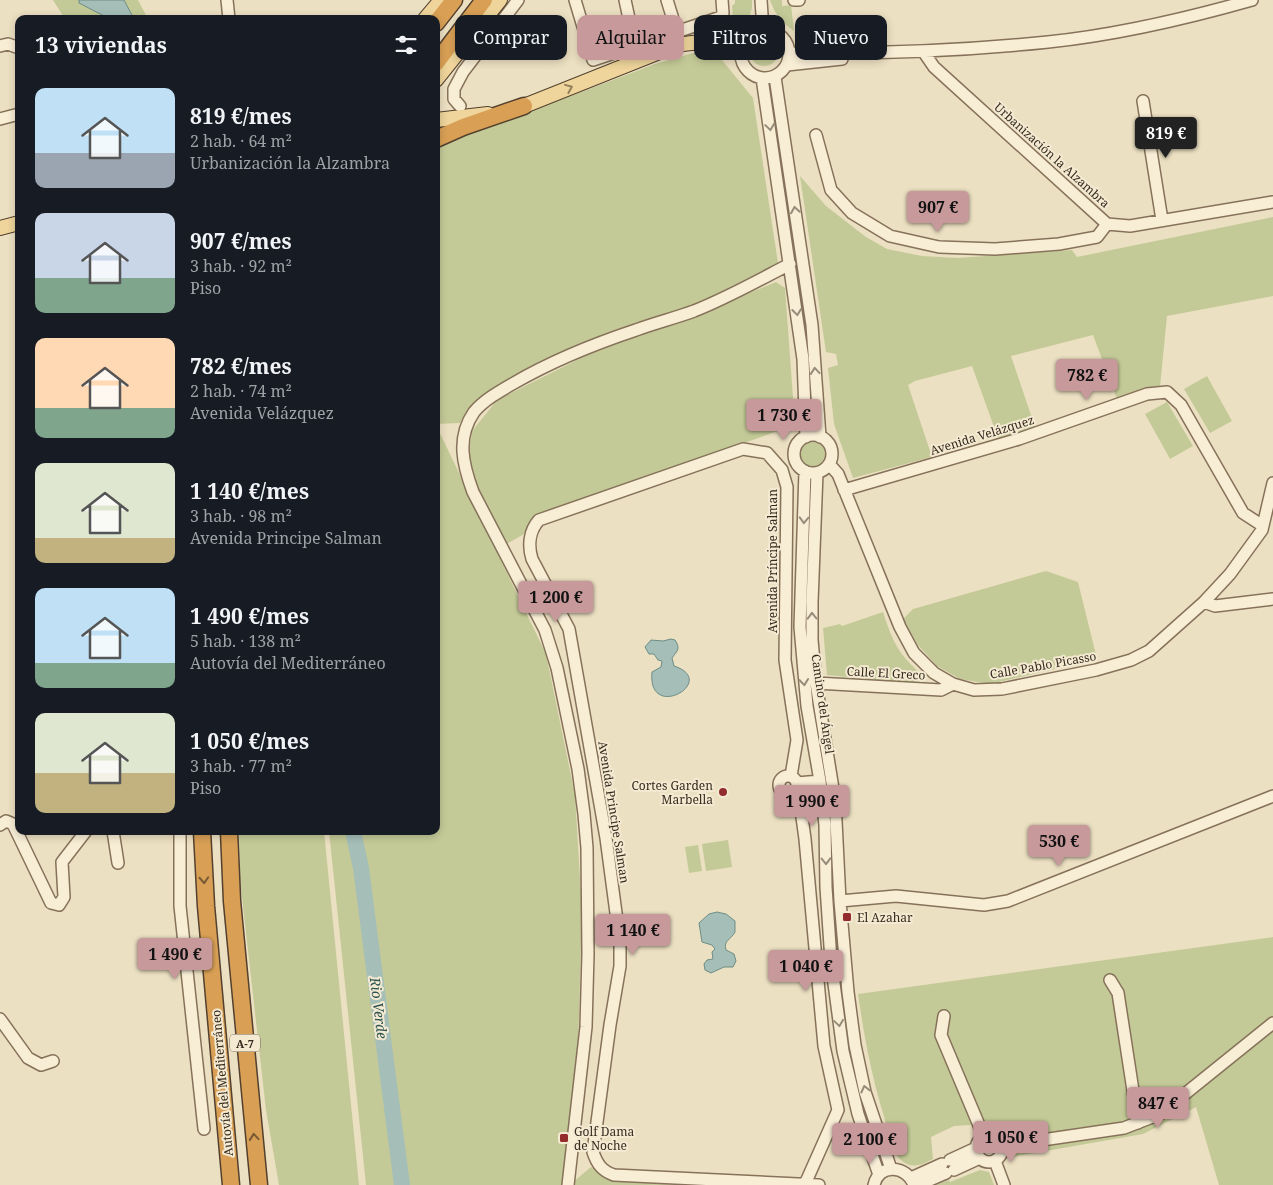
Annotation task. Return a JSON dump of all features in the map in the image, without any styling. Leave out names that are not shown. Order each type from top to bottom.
[{"type":"highway","points":[[440,18],[454,0]]},
{"type":"highway","points":[[440,58],[484,0]]},
{"type":"highway","points":[[440,137],[463,127],[524,106]]},
{"type":"highway","name":"Autovía del Mediterráneo","points":[[202,835],[206,906],[231,1185]]},
{"type":"highway","name":"A-7","points":[[228,835],[232,901],[260,1185]]},
{"type":"main road","points":[[428,15],[441,0]]},
{"type":"main road","points":[[440,75],[500,0]]},
{"type":"main road","points":[[440,120],[497,113],[524,106],[677,45],[694,42]]},
{"type":"main road","points":[[0,228],[15,224]]},
{"type":"main road","points":[[0,236],[15,232]]},
{"type":"street","points":[[226,0],[228,15]]},
{"type":"street","points":[[460,106],[454,98],[454,89],[463,72],[518,0]]},
{"type":"street","points":[[575,0],[580,15]]},
{"type":"street","points":[[625,0],[628,15]]},
{"type":"street","points":[[667,0],[672,15]]},
{"type":"street","points":[[684,30],[721,17],[723,13],[722,0]]},
{"type":"street","points":[[761,0],[762,15]]},
{"type":"street","points":[[794,0],[799,0]]},
{"type":"street","points":[[887,54],[1048,42],[1153,25],[1252,0]]},
{"type":"street","points":[[742,60],[754,76],[762,78],[775,77],[787,65],[790,53],[785,42]]},
{"type":"street","points":[[0,46],[8,44],[15,47]]},
{"type":"street","name":"Urbanización la Alzambra","points":[[924,51],[934,67],[1107,224],[1130,226],[1273,202]]},
{"type":"street","points":[[790,53],[795,53]]},
{"type":"street","points":[[787,65],[831,60]]},
{"type":"street","points":[[775,77],[811,318],[820,437]]},
{"type":"street","points":[[762,78],[803,359],[806,437]]},
{"type":"street","points":[[1143,101],[1162,220]]},
{"type":"street","points":[[0,119],[15,115]]},
{"type":"street","points":[[816,135],[831,190],[852,213],[890,236],[939,247],[994,249],[1059,244],[1098,237],[1107,224]]},
{"type":"street","points":[[568,1185],[586,1027],[588,954],[587,874],[583,805],[578,769],[552,650],[536,612],[473,492],[465,471],[462,438],[475,411],[490,398],[530,374],[555,361],[608,340],[715,302],[790,264]]},
{"type":"street","name":"Avenida Velázquez","points":[[844,490],[1019,439],[1147,394],[1168,392],[1181,405],[1243,513],[1263,526]]},
{"type":"street","points":[[806,437],[820,437],[826,441],[832,452],[829,464],[822,471],[811,472],[796,463],[795,451],[797,445],[806,437]]},
{"type":"street","name":"Avenida Príncipe Salman","points":[[532,559],[530,553],[532,530],[538,520],[743,449],[767,452],[782,470],[788,486],[785,660],[797,740],[794,784]]},
{"type":"street","name":"Calle Pablo Picasso","points":[[829,464],[838,474],[900,627],[914,653],[934,673],[953,684],[974,690],[1002,689],[1096,670],[1131,660],[1149,651],[1204,602],[1230,574],[1262,530],[1273,482]]},
{"type":"street","name":"Camino del Ángel","points":[[811,472],[812,640],[816,683],[836,801],[840,901],[846,974],[855,1045],[865,1092],[891,1169]]},
{"type":"street","name":"Camino del Ángel","points":[[811,472],[800,626],[807,706],[820,780],[825,825],[826,887],[832,961],[842,1042],[858,1114],[876,1180]]},
{"type":"street","name":"Avenida Principe Salman","points":[[532,559],[569,629],[606,838],[620,944],[620,966],[593,1152],[596,1161],[607,1173],[614,1175],[820,1185]]},
{"type":"street","points":[[1204,602],[1215,606],[1273,599]]},
{"type":"street","name":"Calle El Greco","points":[[816,683],[941,690],[953,684]]},
{"type":"street","points":[[805,1184],[838,1110],[824,1046],[805,838],[801,810],[794,784],[820,780]]},
{"type":"street","points":[[840,901],[896,896],[984,905],[1008,901],[1273,796]]},
{"type":"street","points":[[0,825],[6,821],[13,824],[15,828]]},
{"type":"street","points":[[18,835],[51,904],[58,905],[64,897],[62,862],[83,835]]},
{"type":"street","points":[[114,835],[118,863]]},
{"type":"street","points":[[180,835],[180,906],[204,1129]]},
{"type":"street","points":[[1110,980],[1118,993],[1138,1123]]},
{"type":"street","points":[[944,1016],[941,1035],[984,1137]]},
{"type":"street","points":[[0,1018],[28,1058],[41,1065],[53,1061]]},
{"type":"street","points":[[1002,1146],[1124,1128],[1160,1114],[1273,1023]]},
{"type":"street","points":[[991,1136],[998,1139],[1002,1146],[1001,1155],[995,1161],[990,1162],[978,1153],[978,1142],[984,1137],[991,1136]]},
{"type":"street","points":[[876,1180],[885,1170],[891,1169],[902,1171],[914,1183],[978,1153]]},
{"type":"street","points":[[995,1161],[1004,1185]]},
{"type":"green space","points":[[53,0],[79,0],[79,3],[102,15],[62,15]]},
{"type":"green space","points":[[124,0],[138,0],[146,15],[132,15]]},
{"type":"green space","points":[[735,0],[752,0],[750,15],[733,15],[732,6]]},
{"type":"green space","points":[[770,0],[782,0],[782,6],[791,5],[794,31],[785,23],[785,15],[777,15]]},
{"type":"green space","points":[[694,53],[694,60],[722,60],[753,98],[778,263],[685,310],[638,323],[566,350],[485,393],[460,423],[440,424],[440,147],[655,64],[669,60],[684,60],[684,56]]},
{"type":"green space","points":[[753,60],[775,60],[764,66]]},
{"type":"green space","points":[[800,176],[826,206],[866,237],[887,249],[922,256],[958,258],[1072,250],[1077,257],[1273,217],[1273,296],[1167,316],[1160,387],[1154,387],[1117,399],[1093,335],[1011,356],[1035,427],[998,438],[972,366],[915,381],[908,385],[932,457],[853,478],[834,424],[828,368],[838,365],[836,354],[826,352]]},
{"type":"green space","points":[[776,282],[785,288],[795,425],[533,517],[526,533],[505,545],[474,484],[469,455],[472,431],[497,400],[589,354],[698,314]]},
{"type":"green space","points":[[1207,376],[1232,421],[1210,433],[1184,389]]},
{"type":"green space","points":[[1167,402],[1193,446],[1170,459],[1145,414]]},
{"type":"green space","points":[[440,433],[546,654],[575,795],[582,911],[578,1050],[562,1185],[366,1185],[329,835],[440,835]]},
{"type":"green space","points":[[813,441],[822,445],[826,454],[822,463],[813,467],[804,463],[800,454],[804,445]]},
{"type":"green space","points":[[1046,571],[1078,582],[1097,659],[990,684],[960,679],[937,666],[918,645],[903,619],[913,609]]},
{"type":"green space","points":[[883,612],[901,653],[921,674],[917,684],[827,675],[823,628],[840,624],[842,626]]},
{"type":"green space","points":[[239,835],[324,835],[359,1185],[279,1185],[266,1110],[240,880]]},
{"type":"green space","points":[[728,840],[732,867],[706,871],[702,844]]},
{"type":"green space","points":[[698,845],[702,871],[689,873],[685,847]]},
{"type":"green space","points":[[1273,937],[1273,1185],[1219,1185],[1196,1107],[1143,1134],[1006,1158],[988,1124],[954,1126],[931,1137],[933,1159],[915,1166],[906,1164],[898,1157],[873,1077],[858,994]]},
{"type":"green space","points":[[591,1167],[608,1179],[693,1185],[573,1185],[573,1182]]},
{"type":"green space","points":[[980,1170],[989,1172],[994,1185],[934,1185],[949,1180],[950,1182]]},
{"type":"water","points":[[79,0],[124,0],[132,15],[102,15],[79,3]]},
{"type":"water","points":[[651,640],[663,641],[675,640],[678,646],[678,650],[672,658],[674,666],[686,673],[689,680],[686,688],[678,694],[660,695],[653,687],[652,672],[661,667],[662,661],[658,660],[654,654],[649,654],[645,647]]},
{"type":"water","points":[[717,912],[726,914],[735,921],[735,932],[726,942],[725,947],[726,950],[734,954],[736,961],[733,967],[724,967],[711,973],[705,970],[704,964],[707,960],[713,959],[712,952],[715,949],[712,945],[702,942],[699,923],[709,914]]},
{"type":"waterway","name":"Rio Verde","points":[[354,835],[361,868],[402,1185]]},
{"type":"place","name":"Cortes Garden Marbella","points":[[723,792]]},
{"type":"place","name":"El Azahar","points":[[847,917]]},
{"type":"place","name":"Golf Dama de Noche","points":[[564,1138]]}]
